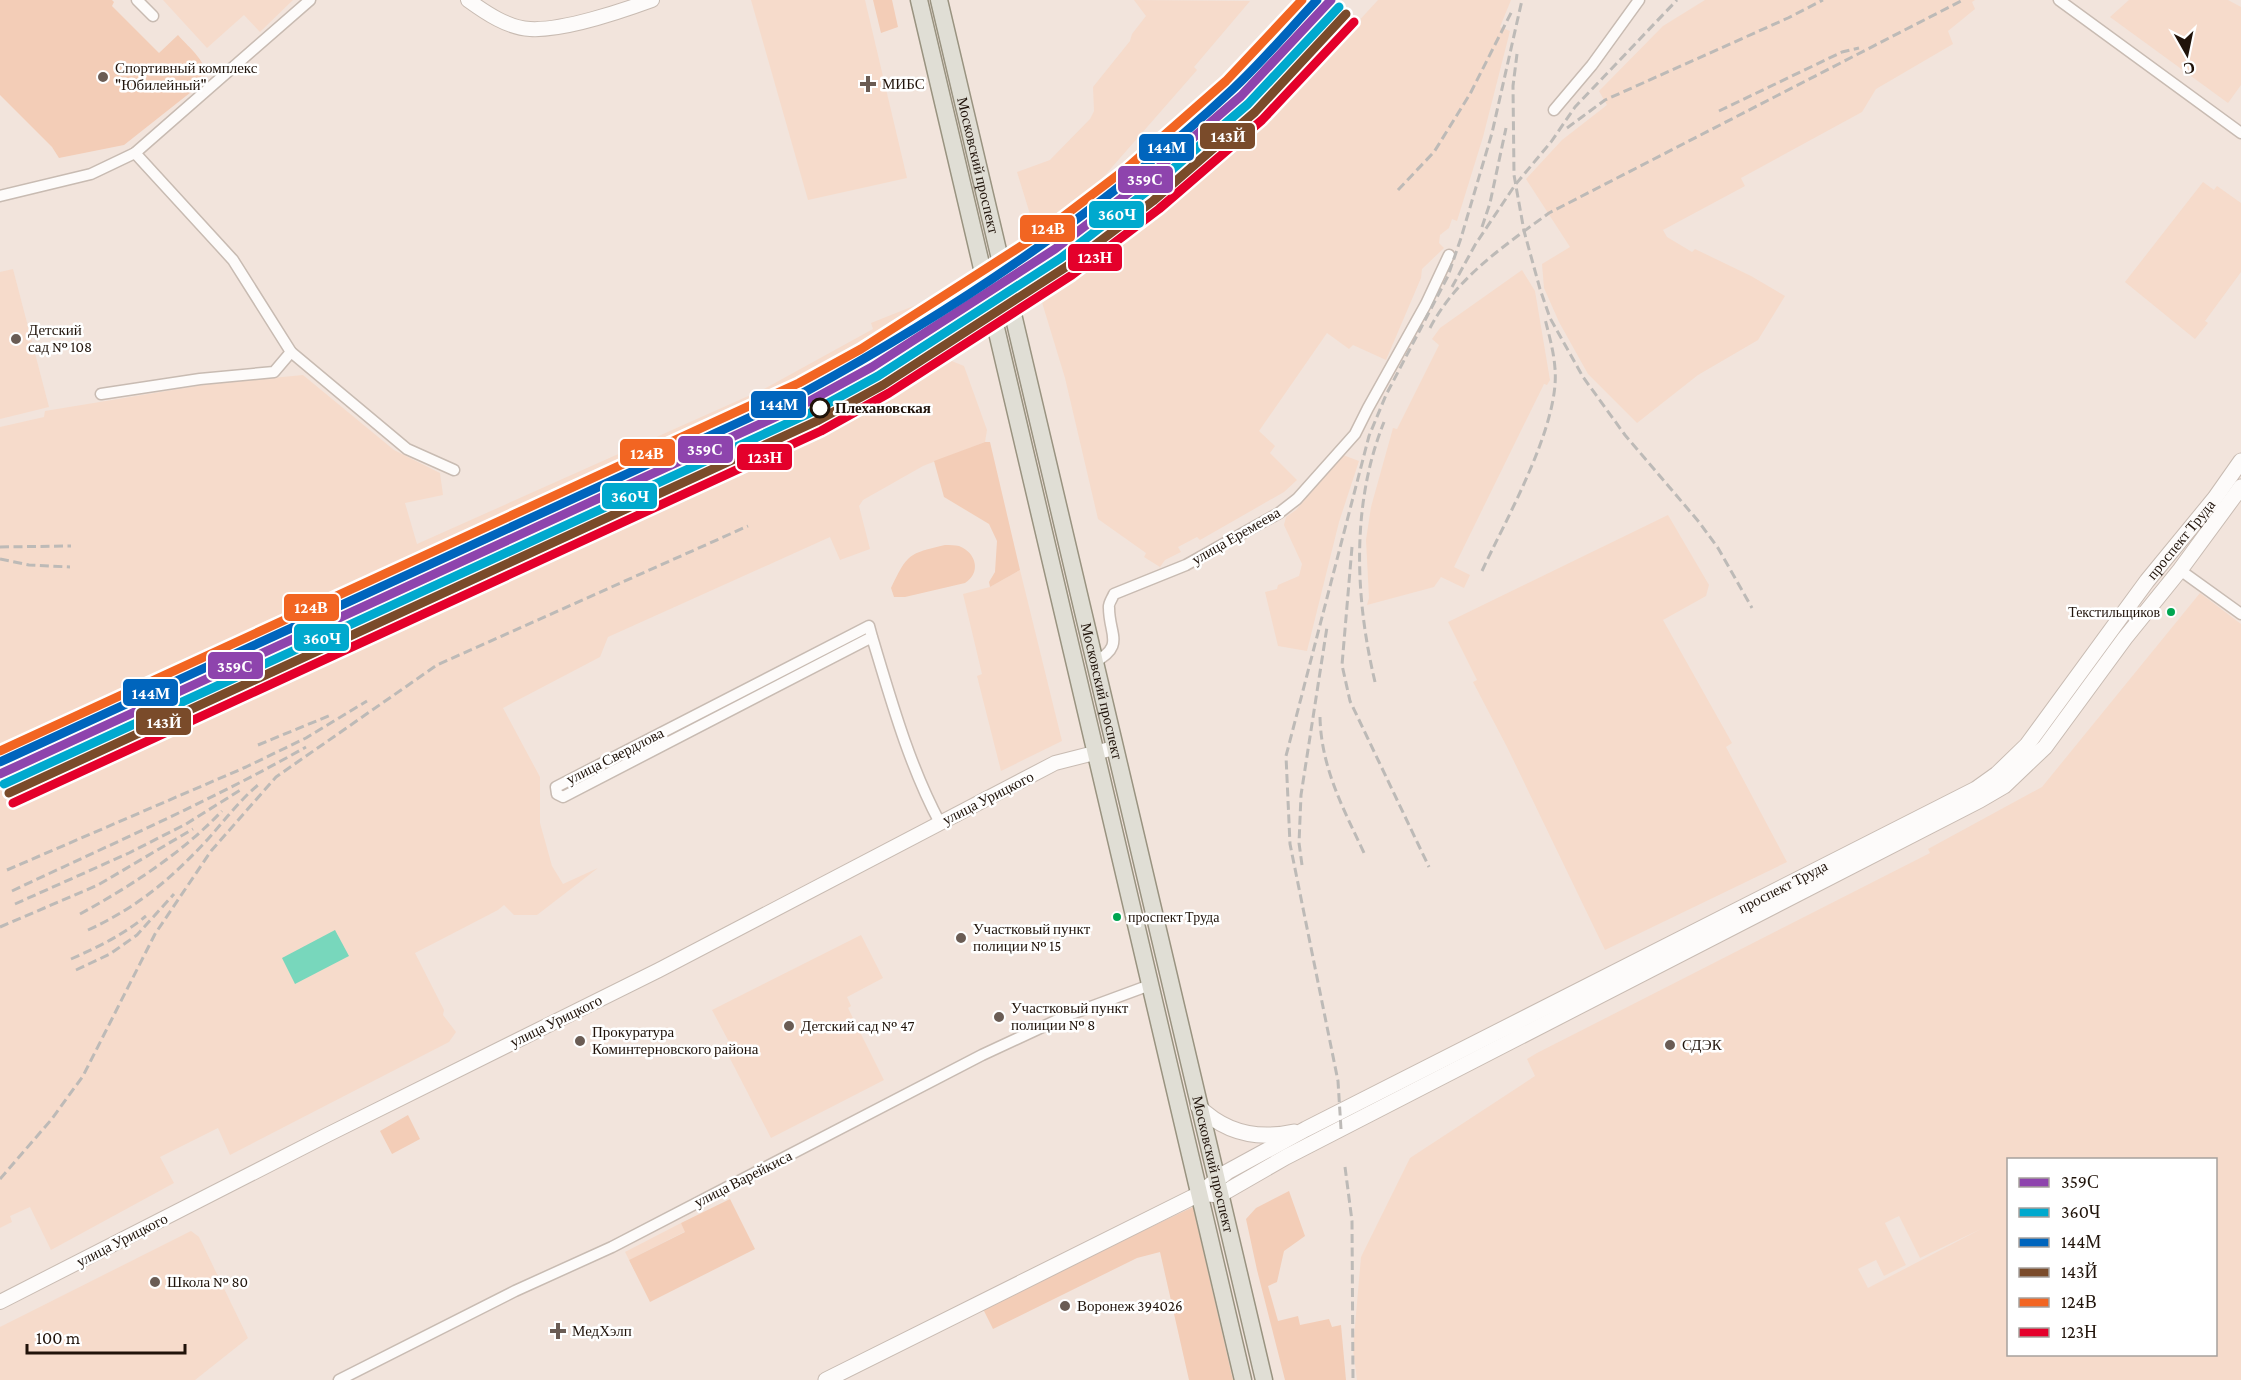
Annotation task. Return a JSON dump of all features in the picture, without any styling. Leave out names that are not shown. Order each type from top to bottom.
[{"type":"main road","name":"Московский проспект","points":[[919,0],[1243,1380]]},
{"type":"main road","name":"Московский проспект","points":[[939,0],[1264,1380]]},
{"type":"main road","name":"проспект Труда","points":[[1218,1188],[1301,1149],[1862,854],[1976,789],[2027,745],[2165,559],[2241,462]]},
{"type":"main road","name":"проспект Труда","points":[[1218,1188],[1227,1172],[1306,1130],[1862,854],[1980,800],[2004,786],[2044,747],[2241,487]]},
{"type":"main road","points":[[2165,559],[2180,570]]},
{"type":"main road","points":[[1198,1106],[1209,1116],[1235,1131],[1254,1135],[1276,1135],[1306,1130]]},
{"type":"main road","points":[[826,1380],[1199,1194],[1218,1188]]},
{"type":"street","points":[[137,0],[153,16]]},
{"type":"street","points":[[0,196],[91,174],[135,153],[310,0]]},
{"type":"street","points":[[468,0],[487,14],[508,24],[530,29],[563,26],[652,0]]},
{"type":"street","points":[[1554,110],[1592,65],[1638,0]]},
{"type":"street","points":[[2059,0],[2241,133]]},
{"type":"street","points":[[135,153],[233,260],[291,352],[407,449],[454,470]]},
{"type":"street","name":"улица Еремеева","points":[[1094,663],[1112,649],[1115,638],[1108,606],[1114,594],[1186,565],[1280,513],[1297,499],[1330,463],[1355,434],[1426,304],[1449,255]]},
{"type":"street","points":[[101,394],[200,379],[274,372],[291,352]]},
{"type":"street","points":[[2180,570],[2241,614]]},
{"type":"street","points":[[871,632],[899,726],[921,785],[940,824]]},
{"type":"street","name":"улица Свердлова","points":[[871,632],[563,797],[557,794],[556,787],[871,632]]},
{"type":"street","name":"улица Урицкого","points":[[0,1302],[327,1135],[659,970],[1055,763],[1114,748]]},
{"type":"street","name":"улица Варейкиса","points":[[339,1380],[515,1291],[612,1247],[982,1055],[1055,1021],[1150,985]]},
{"type":"shaded area","name":"Спортивный комплекс \"Юбилейный\"","points":[[0,0],[112,0],[114,2],[112,6],[159,53],[178,35],[202,62],[206,74],[205,81],[124,145],[59,158],[52,147],[0,95]]},
{"type":"shaded area","points":[[163,0],[293,0],[260,32],[244,15],[207,48]]},
{"type":"shaded area","points":[[751,0],[865,0],[907,178],[808,200]]},
{"type":"shaded area","points":[[873,0],[892,0],[898,27],[881,33]]},
{"type":"shaded area","points":[[1134,0],[1250,1],[1194,67],[1197,70],[1099,182],[1052,232],[1037,237],[1017,172],[1050,160],[1090,119],[1094,111],[1093,87],[1130,41],[1132,34],[1146,16]]},
{"type":"shaded area","points":[[1378,0],[1511,0],[1500,27],[1510,31],[1483,137],[1457,221],[1452,219],[1449,228],[1440,235],[1439,243],[1444,248],[1422,269],[1421,278],[1386,360],[1353,345],[1349,349],[1327,333],[1259,431],[1275,446],[1270,453],[1297,480],[1284,492],[1200,540],[1197,537],[1178,547],[1181,552],[1165,560],[1160,567],[1144,557],[1146,553],[1098,519],[1065,378],[1037,286],[1123,223],[1205,155],[1309,54],[1320,63]]},
{"type":"shaded area","points":[[1705,0],[1975,0],[1972,2],[1975,9],[1948,31],[1953,44],[1876,89],[1862,112],[1741,178],[1745,186],[1663,230],[1667,237],[1692,252],[1695,249],[1751,276],[1785,296],[1758,340],[1698,375],[1637,423],[1588,374],[1559,322],[1544,288],[1542,264],[1570,247],[1526,179],[1562,140],[1607,105],[1599,91],[1663,26]]},
{"type":"shaded area","points":[[2129,0],[2228,0],[2241,7],[2241,85],[2228,103],[2110,17]]},
{"type":"shaded area","points":[[2203,182],[2214,190],[2217,186],[2241,203],[2241,272],[2205,321],[2208,323],[2195,339],[2125,282]]},
{"type":"shaded area","name":"Детский сад № 108","points":[[13,269],[49,407],[0,419],[0,272]]},
{"type":"shaded area","points":[[1522,270],[1535,291],[1550,380],[1547,385],[1544,384],[1454,567],[1470,575],[1464,588],[1441,577],[1434,587],[1367,605],[1369,598],[1366,540],[1371,507],[1393,428],[1397,429],[1439,345],[1432,339],[1440,328]]},
{"type":"shaded area","points":[[921,303],[942,357],[964,366],[987,430],[985,442],[923,466],[863,500],[859,506],[870,549],[840,560],[830,537],[608,637],[600,657],[503,708],[540,777],[540,823],[552,866],[563,884],[598,868],[537,915],[514,915],[504,905],[415,953],[444,1010],[443,1015],[456,1032],[449,1042],[230,1155],[218,1128],[160,1157],[174,1183],[51,1250],[30,1207],[10,1216],[12,1222],[0,1228],[0,427],[44,417],[45,411],[209,384],[303,375],[394,450],[440,473],[443,495],[405,503],[417,544],[764,389],[873,329],[871,323]]},
{"type":"shaded area","points":[[990,442],[1020,570],[990,587],[989,582],[995,572],[997,541],[989,524],[944,497],[934,461]]},
{"type":"shaded area","points":[[1343,455],[1359,461],[1339,522],[1307,651],[1278,646],[1265,592],[1277,589],[1278,585],[1299,576],[1302,564],[1284,525],[1286,517],[1296,510]]},
{"type":"shaded area","points":[[1668,515],[1709,585],[1706,596],[1663,620],[1732,743],[1726,747],[1787,862],[1605,950],[1473,682],[1477,680],[1448,622]]},
{"type":"shaded area","points":[[945,545],[959,546],[970,553],[975,569],[970,579],[965,583],[905,597],[894,597],[891,588],[906,561],[916,553]]},
{"type":"shaded area","points":[[1020,570],[1062,741],[1001,771],[977,676],[982,674],[963,594],[990,587]]},
{"type":"shaded area","points":[[2200,593],[2241,624],[2241,1380],[1357,1380],[1353,1349],[1361,1257],[1410,1158],[1535,1076],[1527,1059],[1537,1053],[1930,853],[1928,849],[2042,787]],"holes":[[[1899,1216],[1920,1258],[1981,1229],[1868,1288],[1858,1269],[1876,1260],[1884,1276],[1906,1265],[1885,1223]]]},
{"type":"shaded area","points":[[335,930],[349,956],[295,984],[282,958]]},
{"type":"shaded area","name":"Детский сад № 47","points":[[861,935],[883,978],[847,997],[851,1006],[848,1008],[884,1080],[771,1138],[723,1045],[729,1042],[712,1010]]},
{"type":"shaded area","points":[[408,1115],[420,1139],[392,1154],[380,1131]]},
{"type":"shaded area","points":[[1289,1191],[1305,1236],[1284,1251],[1277,1282],[1268,1286],[1278,1321],[1298,1316],[1300,1325],[1329,1319],[1332,1327],[1341,1325],[1346,1380],[1285,1380],[1246,1219],[1256,1208]]},
{"type":"shaded area","points":[[730,1199],[755,1249],[650,1302],[629,1260],[685,1232],[681,1223]]},
{"type":"shaded area","points":[[1193,1207],[1233,1380],[1189,1380],[1160,1252],[1137,1258],[993,1329],[982,1307]]},
{"type":"shaded area","points":[[681,1223],[686,1231],[629,1260],[625,1252]]},
{"type":"shaded area","name":"Школа № 80","points":[[191,1231],[199,1237],[248,1338],[195,1380],[0,1380],[0,1327]]},
{"type":"railway","points":[[1341,1129],[1338,1081],[1290,844],[1286,756],[1369,436],[1386,395],[1448,276],[1492,133],[1522,0]]},
{"type":"railway","points":[[1452,287],[1475,245],[1515,185],[1551,142],[1575,107],[1677,0]]},
{"type":"railway","points":[[1567,128],[1605,100],[1823,0]]},
{"type":"railway","points":[[1430,328],[1441,310],[1467,278],[1498,251],[1549,213],[1963,0]]},
{"type":"railway","points":[[1398,190],[1434,152],[1470,94],[1513,9]]},
{"type":"railway","points":[[1719,111],[1842,52],[1859,48]]},
{"type":"railway","points":[[1517,54],[1513,86],[1514,175],[1524,231],[1550,318],[1583,377],[1625,435],[1699,522],[1718,548],[1752,608]]},
{"type":"railway","points":[[1482,227],[1490,203],[1506,128]]},
{"type":"railway","points":[[1482,571],[1529,472],[1549,417],[1554,392],[1555,369],[1545,319]]},
{"type":"railway","points":[[1375,682],[1368,650],[1360,584],[1361,518],[1373,453],[1384,422]]},
{"type":"railway","points":[[0,1179],[51,1120],[83,1076],[155,934],[211,851],[276,777],[437,665],[748,526]]},
{"type":"railway","points":[[0,547],[71,546]]},
{"type":"railway","points":[[1352,547],[1342,665],[1350,701],[1429,867]]},
{"type":"railway","points":[[0,559],[29,565],[70,567]]},
{"type":"railway","points":[[1302,865],[1299,843],[1301,795],[1327,627]]},
{"type":"railway","points":[[7,870],[246,767],[306,738],[367,701]]},
{"type":"railway","points":[[258,745],[331,715]]},
{"type":"railway","points":[[1320,717],[1321,736],[1329,771],[1365,855]]},
{"type":"railway","points":[[12,891],[197,804],[306,747]]},
{"type":"railway","points":[[88,930],[123,912],[153,891],[208,839],[258,785]]},
{"type":"railway","points":[[15,904],[129,853],[186,824],[242,789]]},
{"type":"railway","points":[[80,914],[173,855],[222,811]]},
{"type":"railway","points":[[0,927],[98,885],[193,829]]},
{"type":"railway","points":[[76,970],[110,954],[137,935],[174,894]]},
{"type":"railway","points":[[71,959],[110,940],[146,916]]},
{"type":"railway","points":[[1345,1167],[1352,1221],[1353,1380]]},
{"type":"transit line","name":"124В","points":[[0,751],[799,383],[861,349],[1043,232],[1127,168],[1226,81],[1302,0]]},
{"type":"transit line","name":"144М","points":[[0,762],[803,393],[860,361],[973,292],[1081,216],[1133,175],[1233,89],[1317,0]]},
{"type":"transit line","name":"359С","points":[[0,774],[808,402],[872,367],[1055,249],[1140,184],[1241,96],[1331,0]]},
{"type":"transit line","name":"360Ч","points":[[4,784],[812,412],[878,376],[1061,258],[1146,192],[1248,104],[1339,7]]},
{"type":"transit line","name":"143Й","points":[[9,793],[817,421],[883,385],[1066,267],[1153,201],[1255,112],[1346,14]]},
{"type":"transit line","name":"123Н","points":[[13,803],[821,431],[889,393],[1072,275],[1159,209],[1262,120],[1354,22]]},
{"type":"place","name":"Спортивный комплекс \"Юбилейный\"","points":[[103,77]]},
{"type":"place","name":"МИБС","points":[[868,84]]},
{"type":"place","name":"Детский сад № 108","points":[[16,339]]},
{"type":"place","name":"Плехановская","points":[[820,408]]},
{"type":"place","name":"Текстильщиков","points":[[2171,612]]},
{"type":"place","name":"проспект Труда","points":[[1117,917]]},
{"type":"place","name":"Участковый пункт полиции № 15","points":[[961,938]]},
{"type":"place","name":"Участковый пункт полиции № 8","points":[[999,1017]]},
{"type":"place","name":"Детский сад № 47","points":[[789,1026]]},
{"type":"place","name":"Прокуратура Коминтерновского района","points":[[580,1041]]},
{"type":"place","name":"СДЭК","points":[[1670,1045]]},
{"type":"place","name":"Школа № 80","points":[[155,1282]]},
{"type":"place","name":"Воронеж 394026","points":[[1065,1306]]},
{"type":"place","name":"МедХэлп","points":[[558,1331]]}]
